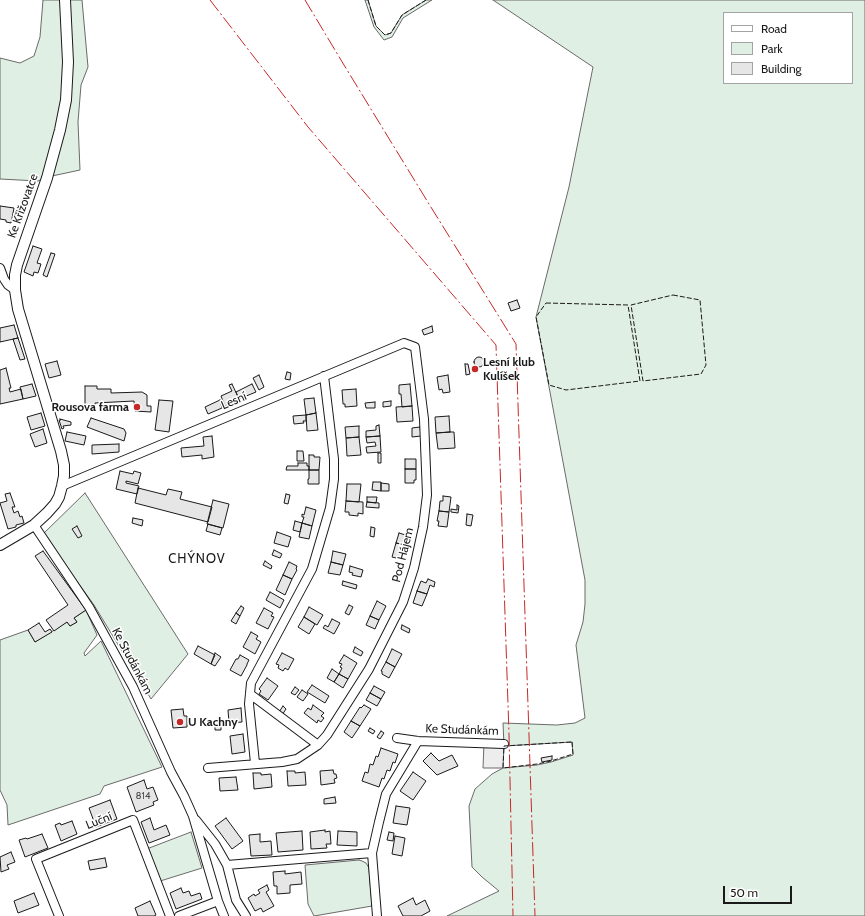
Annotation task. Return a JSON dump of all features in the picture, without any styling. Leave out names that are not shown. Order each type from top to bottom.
[{"type":"street","name":"Ke Křižovatce","points":[[0,545],[34,525],[47,513],[59,497],[64,470],[61,451],[18,309],[15,290],[17,265],[48,178],[66,100],[68,62],[65,0]]},
{"type":"street","points":[[0,268],[8,286],[15,290]]},
{"type":"street","name":"Lesní","points":[[62,486],[404,343],[415,346]]},
{"type":"street","name":"Pod Hájem","points":[[208,768],[297,760],[318,745],[327,735],[369,669],[403,602],[414,568],[423,527],[426,495],[424,418],[415,346]]},
{"type":"street","points":[[255,763],[249,704],[251,683],[312,569],[330,508],[334,479],[334,459],[324,376]]},
{"type":"street","name":"Ke Studánkám","points":[[34,525],[89,606],[133,687],[171,772],[193,816],[218,901],[224,916]]},
{"type":"street","points":[[250,694],[318,745]]},
{"type":"street","name":"Ke Studánkám","points":[[397,738],[418,741],[504,744]]},
{"type":"street","name":"Ke Studánkám","points":[[377,916],[372,853],[386,794],[418,741]]},
{"type":"street","name":"Ke Studánkám","points":[[193,816],[215,844],[227,865],[236,900],[246,916]]},
{"type":"street","name":"Luční","points":[[59,916],[36,860],[133,820],[170,916]]},
{"type":"street","points":[[227,865],[372,853]]},
{"type":"street","points":[[179,916],[218,901]]},
{"type":"green space","points":[[43,0],[82,0],[88,67],[81,85],[78,122],[80,170],[52,176],[38,181],[0,179],[0,58],[20,63],[34,56],[40,37]]},
{"type":"green space","points":[[365,0],[368,0],[376,26],[385,35],[391,33],[402,15],[426,0],[432,0],[403,18],[392,37],[384,40],[374,27]]},
{"type":"green space","points":[[493,0],[865,0],[865,916],[447,916],[499,891],[472,867],[469,806],[475,789],[492,774],[503,768],[537,765],[573,755],[572,742],[504,746],[503,723],[557,725],[575,723],[585,718],[576,645],[583,622],[585,580],[536,317],[569,187],[593,67]]},
{"type":"green space","points":[[85,493],[188,654],[151,699],[94,605],[43,534]]},
{"type":"green space","points":[[86,610],[97,635],[84,653],[85,656],[101,641],[162,767],[104,786],[100,794],[8,825],[7,805],[0,790],[0,640],[28,630],[35,642],[67,622],[70,626],[77,622],[74,618]]},
{"type":"green space","points":[[191,832],[202,868],[157,882],[144,850]]},
{"type":"green space","points":[[359,860],[366,863],[369,868],[372,906],[314,916],[308,904],[305,865]]},
{"type":"shaded area","points":[[484,743],[504,744],[503,768],[483,768]]},
{"type":"building","points":[[0,206],[14,208],[11,223],[0,219]]},
{"type":"building","points":[[33,246],[42,249],[37,263],[41,264],[38,273],[34,272],[33,276],[24,272]]},
{"type":"building","points":[[51,253],[55,254],[47,277],[43,275]]},
{"type":"building","points":[[517,300],[520,308],[511,311],[508,303]]},
{"type":"building","points":[[14,325],[18,338],[0,342],[0,328]]},
{"type":"building","points":[[432,326],[433,332],[424,335],[422,330]]},
{"type":"building","points":[[18,338],[25,359],[20,360],[13,339]]},
{"type":"building","points":[[477,357],[481,357],[483,358],[483,366],[477,367],[474,364],[474,360]]},
{"type":"building","points":[[57,361],[61,375],[49,378],[45,364]]},
{"type":"building","points":[[465,364],[468,364],[470,374],[466,375]]},
{"type":"building","points":[[6,368],[11,388],[9,388],[10,392],[21,389],[23,399],[0,404],[0,370]]},
{"type":"building","points":[[287,372],[291,373],[290,380],[285,379]]},
{"type":"building","points":[[259,375],[264,387],[259,390],[253,378]]},
{"type":"building","points":[[448,375],[450,392],[443,393],[442,389],[439,390],[437,377]]},
{"type":"building","points":[[32,384],[36,396],[23,399],[20,387]]},
{"type":"building","points":[[232,384],[239,399],[225,406],[221,396],[232,391],[229,385]]},
{"type":"building","points":[[252,384],[256,392],[239,399],[236,392]]},
{"type":"building","points":[[410,384],[412,406],[402,407],[401,394],[399,394],[399,385]]},
{"type":"building","points":[[85,386],[97,386],[97,389],[111,389],[111,393],[142,392],[147,395],[147,406],[151,406],[151,412],[135,411],[134,401],[95,403],[95,408],[85,408]]},
{"type":"building","points":[[356,389],[357,406],[345,407],[345,404],[343,404],[342,390]]},
{"type":"building","points":[[314,398],[316,413],[306,415],[304,399]]},
{"type":"building","points":[[159,400],[173,401],[169,432],[155,430]]},
{"type":"building","points":[[220,400],[222,408],[208,414],[205,407]]},
{"type":"building","points":[[391,401],[391,406],[383,407],[383,402]]},
{"type":"building","points":[[375,402],[375,408],[366,408],[365,403]]},
{"type":"building","points":[[412,406],[413,421],[397,422],[396,407]]},
{"type":"building","points":[[41,413],[45,426],[31,430],[27,417]]},
{"type":"building","points":[[316,413],[318,430],[307,431],[306,415]]},
{"type":"building","points":[[306,415],[306,421],[303,421],[304,423],[294,424],[293,416]]},
{"type":"building","points":[[449,416],[450,432],[436,433],[435,417]]},
{"type":"building","points":[[91,418],[124,429],[126,433],[124,441],[87,427]]},
{"type":"building","points":[[60,419],[71,422],[71,425],[63,426],[64,428],[62,429]]},
{"type":"building","points":[[379,425],[380,436],[366,437],[366,431],[376,430],[376,426]]},
{"type":"building","points":[[359,426],[359,437],[346,438],[345,427]]},
{"type":"building","points":[[420,427],[421,436],[412,437],[412,428]]},
{"type":"building","points":[[43,429],[47,443],[35,447],[30,434]]},
{"type":"building","points":[[67,432],[86,436],[84,445],[65,441]]},
{"type":"building","points":[[454,432],[455,448],[438,449],[436,433]]},
{"type":"building","points":[[212,436],[214,457],[202,459],[202,455],[182,457],[181,448],[204,446],[203,437]]},
{"type":"building","points":[[380,436],[381,452],[367,453],[366,447],[376,446],[375,442],[367,443],[366,437]]},
{"type":"building","points":[[359,437],[361,455],[347,456],[346,438]]},
{"type":"building","points":[[119,444],[119,452],[92,454],[92,445]]},
{"type":"building","points":[[297,451],[303,451],[304,461],[297,461]]},
{"type":"building","points":[[378,453],[381,453],[381,463],[378,463]]},
{"type":"building","points":[[309,455],[320,457],[319,470],[309,470]]},
{"type":"building","points":[[405,459],[416,459],[416,469],[405,469]]},
{"type":"building","points":[[298,463],[307,463],[309,470],[286,470],[287,466],[298,466]]},
{"type":"building","points":[[405,469],[416,469],[416,480],[414,480],[414,483],[405,483]]},
{"type":"building","points":[[309,470],[319,470],[319,484],[308,484]]},
{"type":"building","points":[[120,471],[133,474],[134,471],[141,473],[138,484],[126,481],[126,483],[139,486],[137,494],[116,489]]},
{"type":"building","points":[[373,482],[381,482],[381,491],[372,490]]},
{"type":"building","points":[[381,483],[389,484],[389,491],[381,491]]},
{"type":"building","points":[[347,484],[361,484],[359,502],[346,501]]},
{"type":"building","points":[[138,488],[166,495],[168,489],[182,492],[180,499],[212,507],[208,522],[135,503]]},
{"type":"building","points":[[10,493],[15,507],[12,507],[14,513],[18,511],[20,517],[22,516],[24,523],[8,529],[0,503],[7,501],[5,494]]},
{"type":"building","points":[[286,494],[290,495],[288,504],[284,503]]},
{"type":"building","points":[[443,496],[451,497],[449,512],[439,511],[440,501],[443,501]]},
{"type":"building","points":[[367,497],[377,497],[376,503],[367,502]]},
{"type":"building","points":[[213,500],[229,504],[223,528],[207,524]]},
{"type":"building","points":[[346,501],[363,502],[363,514],[358,513],[358,516],[349,515],[349,512],[345,512]]},
{"type":"building","points":[[367,502],[379,503],[379,508],[366,507]]},
{"type":"building","points":[[457,505],[459,506],[458,513],[451,512],[451,509],[457,510]]},
{"type":"building","points":[[306,507],[316,510],[312,526],[302,523],[304,517],[302,517],[302,514],[304,515]]},
{"type":"building","points":[[439,511],[449,512],[447,527],[438,526],[439,521],[437,521]]},
{"type":"building","points":[[467,514],[473,515],[471,526],[466,525]]},
{"type":"building","points":[[133,518],[143,520],[142,526],[132,523]]},
{"type":"building","points":[[295,521],[302,523],[300,532],[293,530]]},
{"type":"building","points":[[302,523],[312,526],[309,539],[299,537]]},
{"type":"building","points":[[208,524],[222,528],[220,535],[206,531]]},
{"type":"building","points":[[77,526],[82,536],[78,538],[72,529]]},
{"type":"building","points":[[371,527],[375,528],[374,537],[370,536]]},
{"type":"building","points":[[277,532],[291,537],[288,547],[274,543]]},
{"type":"building","points":[[399,533],[409,536],[406,545],[396,543]]},
{"type":"building","points":[[396,543],[406,545],[404,555],[401,555],[400,559],[392,557]]},
{"type":"building","points":[[274,550],[282,554],[280,558],[272,555]]},
{"type":"building","points":[[43,551],[86,610],[74,618],[77,622],[70,626],[67,622],[54,631],[46,620],[68,605],[35,556]]},
{"type":"building","points":[[333,551],[346,554],[343,565],[331,562]]},
{"type":"building","points":[[265,561],[272,566],[271,569],[263,565]]},
{"type":"building","points":[[289,562],[297,566],[297,570],[292,579],[283,575]]},
{"type":"building","points":[[331,562],[343,565],[340,575],[328,573]]},
{"type":"building","points":[[350,566],[363,570],[361,577],[352,575],[353,573],[349,572]]},
{"type":"building","points":[[283,575],[292,579],[285,595],[276,590]]},
{"type":"building","points":[[428,579],[435,582],[434,587],[430,585],[427,594],[417,591],[421,581],[426,583]]},
{"type":"building","points":[[343,581],[357,585],[356,589],[342,585]]},
{"type":"building","points":[[417,591],[427,594],[422,606],[413,603]]},
{"type":"building","points":[[270,592],[284,600],[280,608],[266,600]]},
{"type":"building","points":[[377,601],[386,606],[379,620],[370,616]]},
{"type":"building","points":[[349,605],[353,607],[349,615],[345,613]]},
{"type":"building","points":[[241,606],[244,608],[240,616],[236,613]]},
{"type":"building","points":[[309,607],[323,615],[317,625],[304,617]]},
{"type":"building","points":[[264,608],[273,613],[271,616],[274,617],[268,629],[256,623]]},
{"type":"building","points":[[236,613],[240,616],[236,624],[231,621]]},
{"type":"building","points":[[370,616],[379,620],[375,629],[366,625]]},
{"type":"building","points":[[304,617],[315,624],[309,634],[298,627]]},
{"type":"building","points":[[332,619],[340,623],[334,634],[323,628],[325,625],[328,627]]},
{"type":"building","points":[[39,623],[45,632],[50,629],[52,632],[35,642],[28,630]]},
{"type":"building","points":[[402,625],[410,629],[409,633],[401,629]]},
{"type":"building","points":[[251,632],[258,636],[256,639],[261,642],[255,654],[243,647]]},
{"type":"building","points":[[198,646],[215,655],[211,664],[194,654]]},
{"type":"building","points":[[355,647],[363,652],[361,656],[353,652]]},
{"type":"building","points":[[392,649],[402,654],[395,667],[386,662]]},
{"type":"building","points":[[215,653],[221,657],[215,666],[211,664]]},
{"type":"building","points":[[282,653],[294,659],[288,670],[285,668],[283,671],[278,668],[279,665],[276,664]]},
{"type":"building","points":[[240,655],[249,660],[241,676],[230,670]]},
{"type":"building","points":[[344,655],[357,663],[348,679],[339,674],[342,664],[339,663]]},
{"type":"building","points":[[386,662],[395,667],[389,678],[382,674],[381,671]]},
{"type":"building","points":[[332,669],[339,674],[334,682],[327,678]]},
{"type":"building","points":[[339,674],[348,679],[343,688],[334,682]]},
{"type":"building","points":[[267,678],[278,686],[268,700],[259,694],[261,691],[259,689]]},
{"type":"building","points":[[312,685],[329,696],[325,703],[307,692]]},
{"type":"building","points":[[374,686],[385,692],[381,699],[370,693]]},
{"type":"building","points":[[295,687],[299,690],[295,695],[291,693]]},
{"type":"building","points":[[302,690],[308,694],[303,701],[297,697]]},
{"type":"building","points":[[370,693],[381,699],[377,706],[366,700]]},
{"type":"building","points":[[313,705],[324,713],[321,716],[324,718],[321,722],[318,720],[317,723],[304,713],[308,708],[311,710]]},
{"type":"building","points":[[364,705],[371,709],[360,726],[351,721],[360,707],[361,708]]},
{"type":"building","points":[[283,706],[286,709],[282,715],[279,712]]},
{"type":"building","points":[[241,708],[242,722],[229,723],[228,710]]},
{"type":"building","name":"U Kachny","points":[[183,709],[184,716],[187,716],[187,727],[173,728],[171,710]]},
{"type":"building","points":[[351,721],[360,726],[352,738],[344,732]]},
{"type":"building","points":[[215,726],[221,726],[221,730],[215,730]]},
{"type":"building","points":[[370,728],[375,731],[373,734],[368,731]]},
{"type":"building","points":[[381,731],[384,733],[380,739],[377,737]]},
{"type":"building","points":[[243,734],[245,752],[232,754],[230,736]]},
{"type":"building","points":[[381,748],[398,754],[390,771],[387,770],[384,779],[382,778],[379,787],[362,781],[365,772],[368,773],[370,764],[373,765],[376,756],[378,757]]},
{"type":"building","points":[[431,753],[439,761],[452,755],[458,766],[437,775],[423,761]]},
{"type":"building","points":[[552,756],[552,760],[542,762],[541,758]]},
{"type":"building","points":[[333,770],[337,778],[334,779],[335,783],[321,785],[320,771]]},
{"type":"building","points":[[287,771],[295,771],[295,773],[305,772],[306,785],[288,786]]},
{"type":"building","points":[[413,772],[426,781],[413,800],[400,791]]},
{"type":"building","points":[[253,773],[261,773],[261,775],[271,774],[272,787],[254,789]]},
{"type":"building","points":[[236,777],[238,790],[220,791],[219,778]]},
{"type":"building","points":[[144,780],[147,789],[153,787],[158,800],[153,802],[154,805],[136,812],[127,787]]},
{"type":"building","points":[[335,797],[336,803],[324,804],[324,799]]},
{"type":"building","points":[[110,800],[117,819],[96,827],[89,808]]},
{"type":"building","points":[[396,806],[410,808],[407,825],[393,823]]},
{"type":"building","points":[[150,818],[154,830],[166,825],[170,835],[149,843],[141,822]]},
{"type":"building","points":[[226,818],[243,841],[232,849],[215,826]]},
{"type":"building","points":[[72,821],[77,834],[61,841],[55,825],[60,823],[61,825]]},
{"type":"building","points":[[325,830],[325,832],[330,831],[331,844],[326,844],[327,848],[311,849],[310,832]]},
{"type":"building","points":[[302,831],[303,850],[278,852],[276,833]]},
{"type":"building","points":[[338,831],[357,832],[357,846],[337,845]]},
{"type":"building","points":[[389,832],[394,833],[393,841],[387,840]]},
{"type":"building","points":[[42,834],[48,848],[25,857],[19,840]]},
{"type":"building","points":[[260,834],[260,842],[271,841],[272,855],[251,856],[249,835]]},
{"type":"building","points":[[395,836],[405,838],[402,856],[392,854]]},
{"type":"building","points":[[11,852],[15,862],[7,865],[9,869],[1,872],[0,857]]},
{"type":"building","points":[[105,858],[107,867],[90,870],[88,861]]},
{"type":"building","points":[[285,871],[285,874],[301,872],[302,884],[290,885],[290,893],[277,894],[277,886],[274,886],[273,872]]},
{"type":"building","points":[[267,885],[269,890],[266,892],[274,906],[263,912],[261,908],[255,911],[248,898],[254,894],[255,896],[260,893],[258,890]]},
{"type":"building","points":[[181,888],[183,893],[189,891],[191,896],[200,893],[202,899],[176,909],[170,893]]},
{"type":"building","points":[[34,893],[39,905],[18,913],[14,901]]},
{"type":"building","points":[[413,898],[416,905],[425,900],[430,911],[421,916],[403,916],[398,906]]},
{"type":"building","points":[[150,901],[156,915],[138,916],[135,908]]},
{"type":"fence","points":[[368,0],[376,26],[385,35],[391,33],[402,15],[426,0]]},
{"type":"fence","points":[[673,295],[700,300],[706,365],[701,374],[643,381],[631,305],[673,295]]},
{"type":"fence","points":[[546,303],[628,305],[640,381],[566,390],[549,385],[536,317],[546,303]]},
{"type":"fence","points":[[572,742],[573,754],[537,764],[503,768],[504,746],[572,742]]},
{"type":"power","points":[[210,0],[308,127],[496,345],[509,734],[513,916]]},
{"type":"power","points":[[305,0],[516,344],[535,916]]},
{"type":"place","name":"Lesní klub Kulíšek","points":[[475,369]]},
{"type":"place","name":"Rousova farma","points":[[137,407]]},
{"type":"place","name":"U Kachny","points":[[180,722]]},
{"type":"district","name":"CHÝNOV","points":[[197,559]]}]
